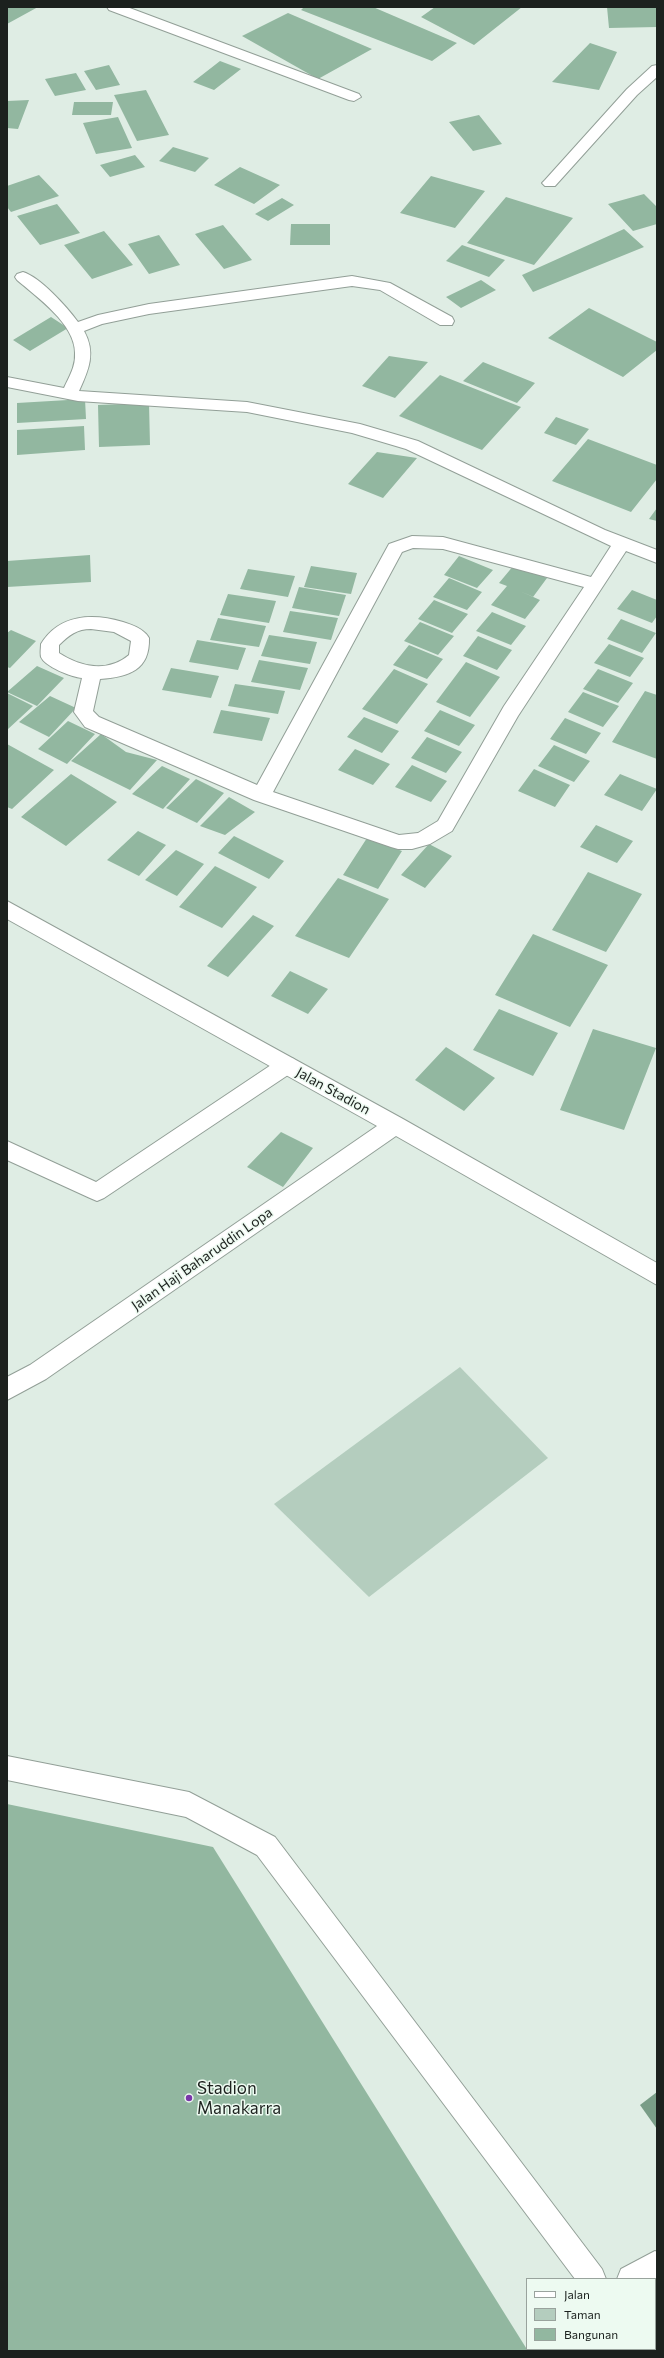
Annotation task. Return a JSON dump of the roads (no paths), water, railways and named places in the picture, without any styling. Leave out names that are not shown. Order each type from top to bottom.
[{"type":"street","points":[[114,7],[354,97]]},
{"type":"street","points":[[550,183],[632,92],[657,69]]},
{"type":"street","points":[[23,277],[67,315],[82,344],[82,365],[69,394]]},
{"type":"street","points":[[74,329],[98,320],[149,308],[352,281],[384,286],[446,321]]},
{"type":"street","points":[[7,382],[69,394],[247,407],[354,428],[412,445],[622,543],[657,557]]},
{"type":"street","points":[[261,795],[395,548],[412,542],[443,543],[595,584]]},
{"type":"street","points":[[93,672],[83,712],[92,722],[261,795],[398,842],[418,842],[434,835],[445,826],[511,712],[622,543]]},
{"type":"street","name":"Jalan Stadion","points":[[7,909],[395,1125],[657,1275]]},
{"type":"street","name":"Jalan Haji Baharuddin Lopa","points":[[7,1390],[38,1372],[395,1125]]},
{"type":"lane","points":[[7,1150],[97,1192],[287,1065]]},
{"type":"lane","points":[[7,1768],[189,1805],[266,1846],[591,2278]]},
{"type":"lane","points":[[633,2278],[655,2265]]},
{"type":"place","name":"Stadion Manakarra","points":[[189,2098]]}]
